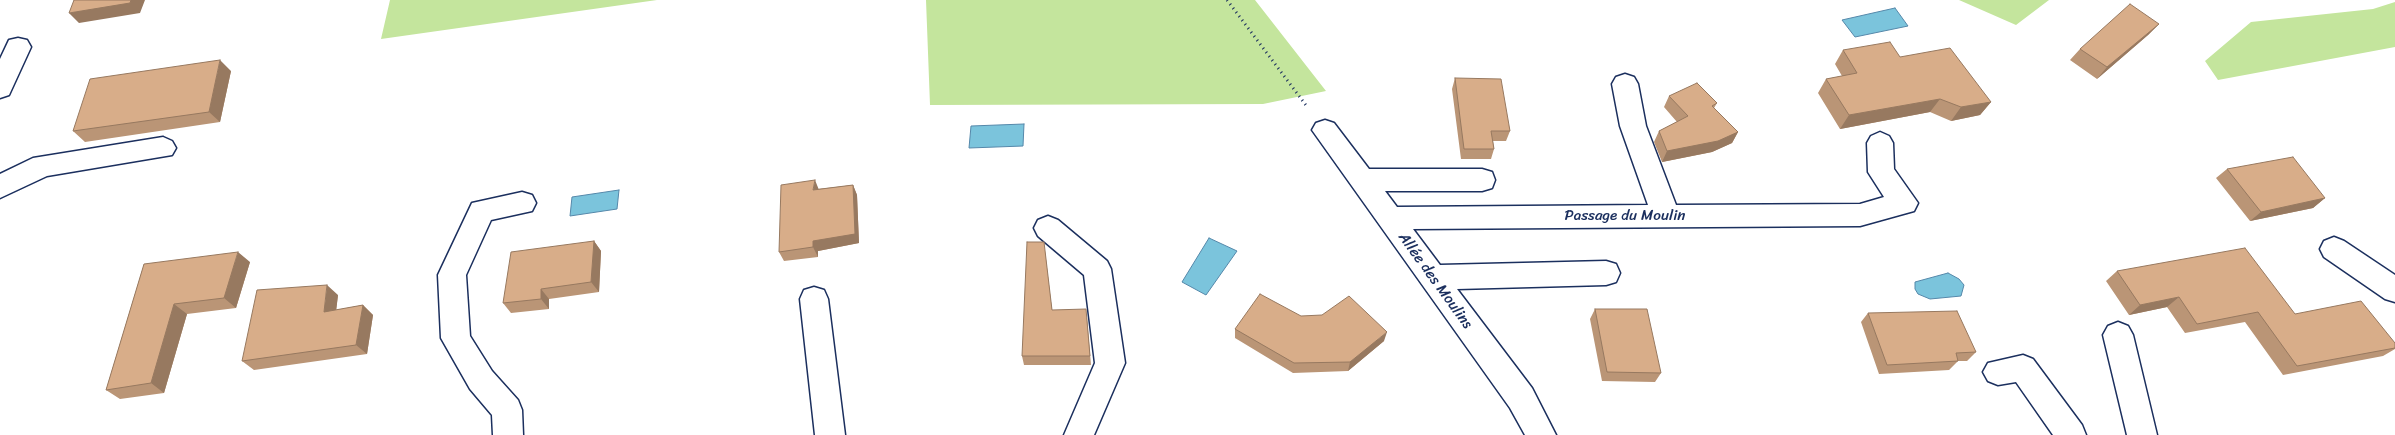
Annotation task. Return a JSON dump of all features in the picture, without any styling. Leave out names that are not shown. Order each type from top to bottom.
[{"type":"street","points":[[0,88],[18,47]]},
{"type":"street","points":[[1625,84],[1633,126],[1666,216]]},
{"type":"street","name":"Allée des Moulins","points":[[1325,130],[1521,398],[1541,435]]},
{"type":"street","name":"Passage du Moulin","points":[[1390,218],[1860,215],[1904,203],[1881,172],[1880,143]]},
{"type":"street","points":[[0,187],[42,166],[163,148]]},
{"type":"street","points":[[1362,180],[1482,180]]},
{"type":"street","points":[[508,435],[507,410],[481,380],[456,338],[452,275],[482,211],[522,204]]},
{"type":"street","points":[[1048,228],[1097,269],[1102,301],[1110,363],[1079,435]]},
{"type":"street","points":[[2334,249],[2395,290]]},
{"type":"street","points":[[1432,276],[1606,273]]},
{"type":"street","points":[[814,299],[830,435]]},
{"type":"street","points":[[2118,335],[2142,435]]},
{"type":"street","points":[[1998,372],[2023,368],[2071,435]]},
{"type":"path","points":[[1227,0],[1325,130]]},
{"type":"green space","points":[[390,0],[657,0],[381,39]]},
{"type":"green space","points":[[926,0],[1255,0],[1326,91],[1263,104],[930,105]]},
{"type":"green space","points":[[1959,0],[2049,0],[2016,25]]},
{"type":"green space","points":[[2395,2],[2395,47],[2218,80],[2205,61],[2251,22],[2373,9]]},
{"type":"water","points":[[1895,8],[1908,26],[1855,37],[1842,20]]},
{"type":"water","points":[[1024,124],[1023,146],[969,148],[971,126]]},
{"type":"water","points":[[619,190],[617,209],[570,216],[572,197]]},
{"type":"water","points":[[1209,238],[1237,251],[1206,295],[1182,282]]},
{"type":"water","points":[[1948,273],[1959,279],[1964,285],[1961,296],[1930,299],[1918,294],[1915,289],[1915,282]]},
{"type":"building","points":[[74,0],[131,0],[130,3],[69,13]]},
{"type":"building","points":[[2130,4],[2159,24],[2107,67],[2080,49]]},
{"type":"building","points":[[1890,42],[1900,57],[1950,48],[1991,102],[1961,107],[1940,99],[1849,115],[1826,79],[1857,73],[1843,50]]},
{"type":"building","points":[[220,60],[209,112],[73,131],[90,79]]},
{"type":"building","points":[[1455,78],[1501,79],[1510,131],[1491,131],[1494,149],[1464,149]]},
{"type":"building","points":[[1697,83],[1717,103],[1712,106],[1738,132],[1718,141],[1667,151],[1659,131],[1688,116],[1669,96]]},
{"type":"building","points":[[2293,157],[2325,198],[2261,212],[2227,169]]},
{"type":"building","points":[[815,180],[813,190],[853,185],[855,234],[813,241],[813,247],[779,252],[781,185]]},
{"type":"building","points":[[594,241],[591,282],[541,289],[541,299],[503,303],[511,252]]},
{"type":"building","points":[[1027,242],[1044,242],[1052,310],[1086,309],[1090,356],[1022,356]]},
{"type":"building","points":[[2245,248],[2295,314],[2361,301],[2395,343],[2395,348],[2297,366],[2258,312],[2197,324],[2179,297],[2140,305],[2117,271]]},
{"type":"building","points":[[238,252],[224,298],[174,304],[151,383],[106,390],[144,264]]},
{"type":"building","points":[[327,285],[324,312],[363,305],[356,345],[242,361],[257,290]]},
{"type":"building","points":[[1260,294],[1301,316],[1322,315],[1349,296],[1387,332],[1350,362],[1294,363],[1235,329]]},
{"type":"building","points":[[1595,309],[1647,309],[1661,373],[1607,372]]},
{"type":"building","points":[[1957,311],[1976,352],[1956,353],[1958,361],[1887,365],[1868,313]]}]
